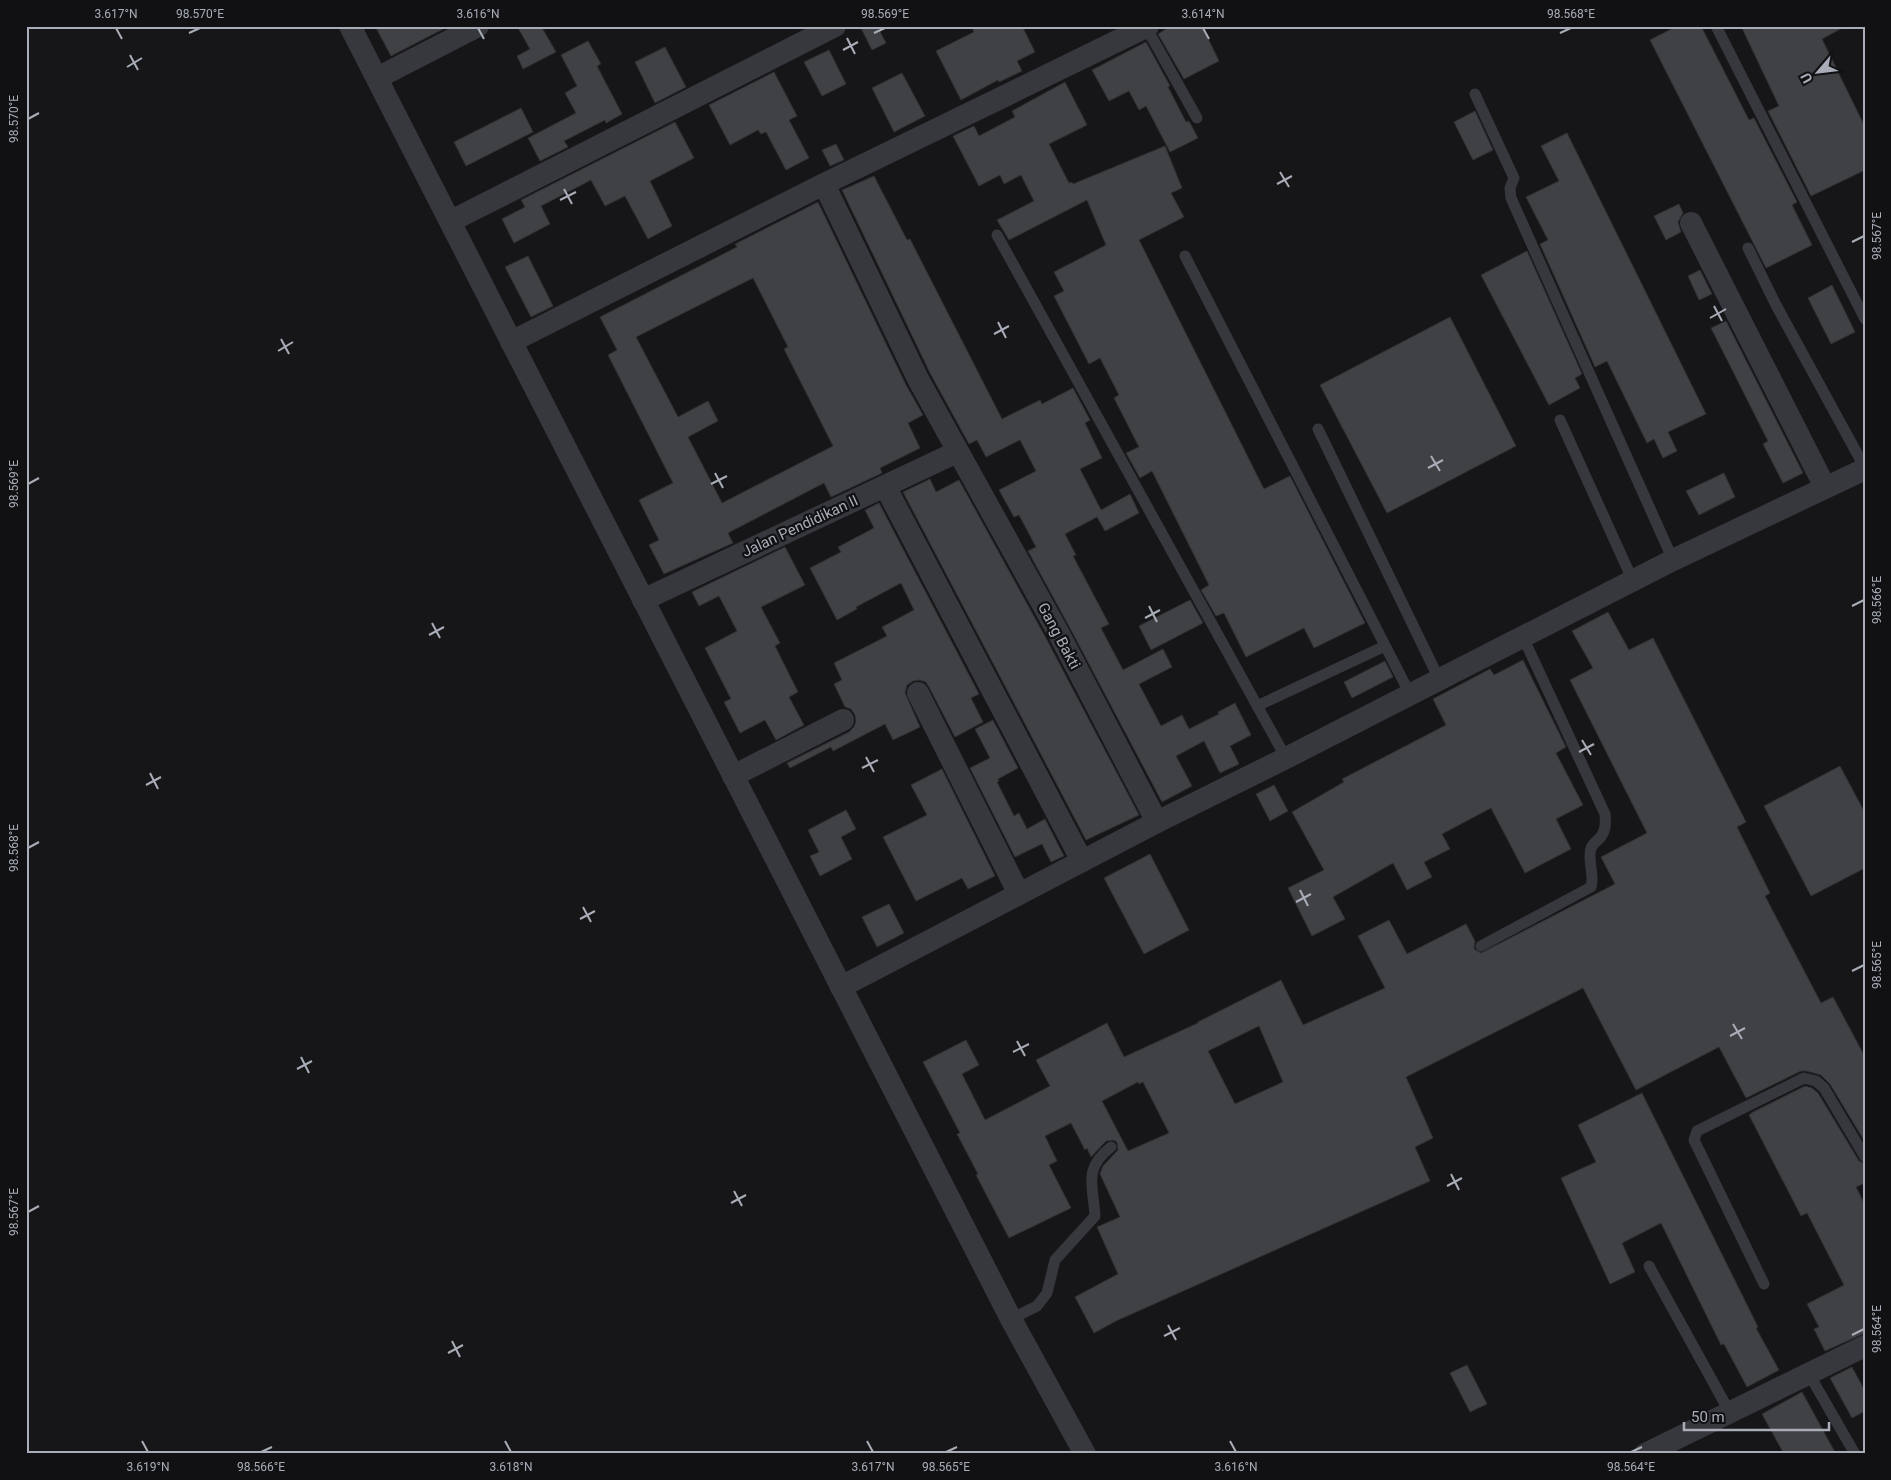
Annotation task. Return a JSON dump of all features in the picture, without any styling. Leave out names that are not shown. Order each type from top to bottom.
[{"type":"street","points":[[350,26],[1011,1319],[1086,1454]]},
{"type":"street","points":[[377,78],[478,26]]},
{"type":"street","points":[[451,221],[835,26]]},
{"type":"street","points":[[511,342],[824,184],[1147,27]]},
{"type":"street","name":"Gang Bakti","points":[[824,184],[918,379],[1059,634],[1157,822]]},
{"type":"street","points":[[1691,223],[1825,487]]},
{"type":"street","name":"Jalan Pendidikan II","points":[[642,600],[957,452]]},
{"type":"street","points":[[841,987],[1157,822],[1673,560],[1865,469]]},
{"type":"street","points":[[885,486],[1082,861]]},
{"type":"street","points":[[918,693],[1020,894]]},
{"type":"street","points":[[733,776],[843,720]]},
{"type":"street","points":[[1645,1454],[1729,1411],[1865,1346]]},
{"type":"lane","points":[[1716,26],[1865,319]]},
{"type":"lane","points":[[1147,27],[1197,118]]},
{"type":"lane","points":[[1475,94],[1514,178],[1510,188],[1511,198],[1673,560]]},
{"type":"lane","points":[[997,234],[1286,758]]},
{"type":"lane","points":[[1748,248],[1776,305],[1865,469]]},
{"type":"lane","points":[[1185,256],[1410,694]]},
{"type":"lane","points":[[1560,420],[1633,581]]},
{"type":"lane","points":[[1318,429],[1439,679]]},
{"type":"lane","points":[[1481,946],[1591,887],[1593,879],[1589,858],[1592,845],[1601,837],[1606,825],[1605,814],[1523,637]]},
{"type":"lane","points":[[1257,706],[1385,646]]},
{"type":"lane","points":[[1764,1284],[1694,1140],[1697,1131],[1804,1078],[1816,1080],[1824,1088],[1865,1158]]},
{"type":"lane","points":[[1011,1319],[1037,1306],[1047,1293],[1056,1260],[1094,1216],[1091,1173],[1100,1156],[1111,1147]]},
{"type":"lane","points":[[1649,1266],[1729,1411]]},
{"type":"lane","points":[[1809,1374],[1855,1454]]},
{"type":"building","points":[[375,26],[449,26],[391,56]]},
{"type":"building","points":[[517,26],[541,26],[556,52],[523,69],[517,56],[530,49]]},
{"type":"building","points":[[860,26],[877,26],[886,43],[872,50]]},
{"type":"building","points":[[971,26],[1022,26],[1035,52],[1017,61],[1022,71],[999,82],[998,80],[961,100],[936,51],[974,32]]},
{"type":"building","points":[[1171,26],[1202,26],[1219,61],[1184,79],[1158,34]]},
{"type":"building","points":[[1677,26],[1701,26],[1749,120],[1754,118],[1797,202],[1792,205],[1812,245],[1766,268],[1650,40]]},
{"type":"building","points":[[1741,26],[1846,26],[1822,39],[1865,127],[1865,170],[1811,196],[1768,111],[1779,106]]},
{"type":"building","points":[[588,41],[601,64],[597,66],[622,114],[606,123],[605,120],[564,141],[568,147],[540,161],[528,138],[576,113],[565,93],[577,86],[561,55]]},
{"type":"building","points":[[1146,42],[1170,86],[1168,87],[1186,122],[1189,121],[1198,138],[1170,152],[1146,106],[1139,110],[1129,91],[1109,101],[1092,70]]},
{"type":"building","points":[[665,47],[686,87],[655,103],[635,62]]},
{"type":"building","points":[[829,50],[846,84],[822,96],[804,62]]},
{"type":"building","points":[[774,72],[797,116],[789,120],[809,158],[786,170],[766,132],[761,134],[758,130],[730,145],[709,105]]},
{"type":"building","points":[[902,73],[925,116],[894,132],[872,88]]},
{"type":"building","points":[[1065,82],[1087,125],[1049,144],[1069,183],[1072,182],[1073,184],[1165,146],[1182,188],[1171,193],[1184,217],[1139,240],[1264,489],[1290,476],[1365,623],[1314,648],[1304,628],[1246,657],[1224,613],[1216,616],[1201,590],[1209,585],[1152,471],[1140,478],[1126,453],[1139,447],[1114,398],[1119,395],[1100,358],[1089,364],[1054,296],[1064,291],[1054,272],[1106,245],[1087,200],[1009,240],[997,220],[1034,201],[1021,175],[1004,184],[1000,175],[979,186],[953,136],[974,126],[979,136],[1015,117],[1012,111]]},
{"type":"building","points":[[521,108],[533,132],[466,166],[454,142]]},
{"type":"building","points":[[1475,111],[1493,150],[1473,160],[1454,122]]},
{"type":"building","points":[[675,122],[694,158],[650,181],[672,226],[648,239],[625,196],[605,206],[591,180],[541,206],[550,224],[514,243],[502,219],[525,207],[521,200]]},
{"type":"building","points":[[1567,133],[1706,414],[1668,432],[1677,451],[1663,458],[1654,439],[1647,443],[1607,361],[1595,367],[1540,244],[1548,240],[1526,197],[1559,181],[1541,146]]},
{"type":"building","points":[[836,144],[844,160],[830,166],[822,150]]},
{"type":"building","points":[[874,176],[907,240],[910,239],[1002,419],[1040,400],[1042,404],[1073,388],[1090,420],[1085,423],[1102,458],[1080,469],[1101,510],[1130,494],[1139,513],[1105,531],[1097,517],[1065,534],[1076,555],[1073,556],[1109,624],[1101,628],[1123,670],[1163,649],[1172,667],[1139,684],[1161,726],[1182,715],[1189,729],[1219,714],[1218,712],[1235,703],[1251,735],[1230,746],[1239,764],[1220,773],[1204,741],[1176,756],[1192,786],[1162,802],[1028,551],[1036,547],[1019,515],[1014,517],[999,490],[1036,471],[1020,440],[986,457],[977,440],[969,444],[930,373],[842,190]]},
{"type":"building","points":[[818,202],[906,385],[923,415],[908,423],[920,448],[880,468],[882,473],[831,497],[824,483],[728,533],[733,543],[664,574],[649,545],[659,540],[639,500],[673,483],[608,355],[617,350],[600,317],[737,247],[735,244]],"holes":[[[753,278],[788,347],[784,349],[833,446],[722,503],[688,437],[718,421],[708,401],[678,417],[636,337]]]},
{"type":"building","points":[[1679,204],[1683,213],[1678,222],[1681,232],[1666,240],[1654,216]]},
{"type":"building","points":[[1527,251],[1582,374],[1575,378],[1580,388],[1549,405],[1481,275]]},
{"type":"building","points":[[528,256],[553,306],[531,317],[505,267]]},
{"type":"building","points":[[1700,270],[1712,294],[1699,300],[1688,276]]},
{"type":"building","points":[[1832,285],[1855,332],[1831,344],[1808,298]]},
{"type":"building","points":[[1450,317],[1516,446],[1387,513],[1320,385]]},
{"type":"building","points":[[1726,321],[1803,473],[1783,483],[1763,444],[1768,441],[1711,328]]},
{"type":"building","points":[[1724,473],[1735,497],[1699,515],[1686,491]]},
{"type":"building","points":[[930,479],[936,492],[959,480],[1047,640],[1139,815],[1086,840],[903,492]]},
{"type":"building","points":[[879,503],[979,694],[971,698],[983,722],[955,737],[926,682],[913,681],[907,685],[905,693],[920,727],[893,740],[885,724],[833,751],[831,747],[790,768],[787,763],[849,732],[854,727],[855,715],[851,709],[845,707],[834,684],[842,680],[834,663],[887,636],[882,627],[914,610],[901,583],[856,607],[857,609],[837,620],[810,568],[841,552],[838,547],[874,528],[865,510]]},
{"type":"building","points":[[785,547],[805,585],[761,607],[780,643],[775,646],[798,692],[789,697],[804,725],[776,740],[765,720],[740,733],[724,702],[731,699],[705,648],[737,631],[719,596],[699,606],[692,592]]},
{"type":"building","points":[[1190,600],[1203,623],[1151,650],[1139,626]]},
{"type":"building","points":[[1608,612],[1629,650],[1653,638],[1746,822],[1737,827],[1770,893],[1765,896],[1821,1003],[1833,997],[1865,1057],[1865,1142],[1830,1084],[1821,1075],[1801,1071],[1746,1098],[1719,1047],[1636,1090],[1583,988],[1406,1077],[1433,1138],[1415,1147],[1430,1181],[1116,1321],[1094,1333],[1075,1297],[1118,1274],[1097,1227],[1120,1217],[1100,1174],[1103,1166],[1118,1150],[1117,1142],[1113,1140],[1106,1141],[1091,1157],[1087,1148],[1085,1150],[1071,1123],[1045,1136],[1057,1161],[1049,1165],[1071,1208],[1009,1238],[976,1175],[978,1174],[957,1134],[960,1133],[923,1062],[966,1040],[979,1065],[962,1074],[985,1120],[1050,1086],[1036,1060],[1107,1023],[1124,1057],[1198,1023],[1281,980],[1303,1025],[1385,988],[1358,936],[1389,920],[1407,954],[1466,924],[1475,941],[1474,949],[1481,953],[1615,884],[1601,857],[1647,833],[1570,680],[1593,668],[1572,631]],"holes":[[[1259,1026],[1283,1082],[1235,1104],[1208,1051]],[[1138,1082],[1139,1084],[1143,1082],[1169,1133],[1128,1151],[1102,1101]]]},
{"type":"building","points":[[1523,660],[1566,747],[1556,753],[1583,805],[1556,819],[1571,849],[1525,873],[1491,808],[1442,834],[1450,849],[1424,862],[1432,877],[1407,890],[1393,863],[1333,897],[1345,919],[1312,936],[1288,888],[1324,870],[1292,812],[1344,782],[1342,779],[1446,725],[1433,699],[1490,669],[1494,675]]},
{"type":"building","points":[[1385,661],[1393,677],[1352,698],[1344,682]]},
{"type":"building","points":[[993,720],[1018,768],[998,779],[999,781],[997,782],[1014,816],[1019,813],[1027,829],[1045,819],[1064,856],[1051,862],[1042,844],[1015,857],[970,768],[990,758],[975,729]]},
{"type":"building","points":[[1840,766],[1865,813],[1865,868],[1811,896],[1764,806]]},
{"type":"building","points":[[942,769],[995,876],[968,889],[962,878],[916,901],[883,837],[927,815],[911,785]]},
{"type":"building","points":[[1274,785],[1288,811],[1270,821],[1256,794]]},
{"type":"building","points":[[846,810],[856,829],[841,837],[852,859],[820,876],[810,856],[819,852],[808,830]]},
{"type":"building","points":[[1150,854],[1189,930],[1144,954],[1104,878]]},
{"type":"building","points":[[889,904],[904,933],[877,947],[862,917]]},
{"type":"building","points":[[1805,1086],[1812,1088],[1818,1093],[1859,1161],[1865,1164],[1865,1183],[1856,1187],[1865,1205],[1865,1333],[1825,1351],[1814,1329],[1819,1327],[1807,1304],[1844,1285],[1807,1213],[1801,1216],[1749,1115]]},
{"type":"building","points":[[1642,1093],[1758,1327],[1756,1328],[1779,1370],[1747,1387],[1724,1344],[1721,1345],[1661,1223],[1622,1243],[1635,1272],[1610,1284],[1561,1178],[1596,1162],[1578,1125]]},
{"type":"building","points":[[1467,1365],[1487,1404],[1470,1412],[1450,1373]]},
{"type":"building","points":[[1852,1367],[1865,1391],[1865,1411],[1852,1418],[1830,1378]]},
{"type":"building","points":[[1802,1392],[1836,1454],[1784,1454],[1762,1414]]}]
